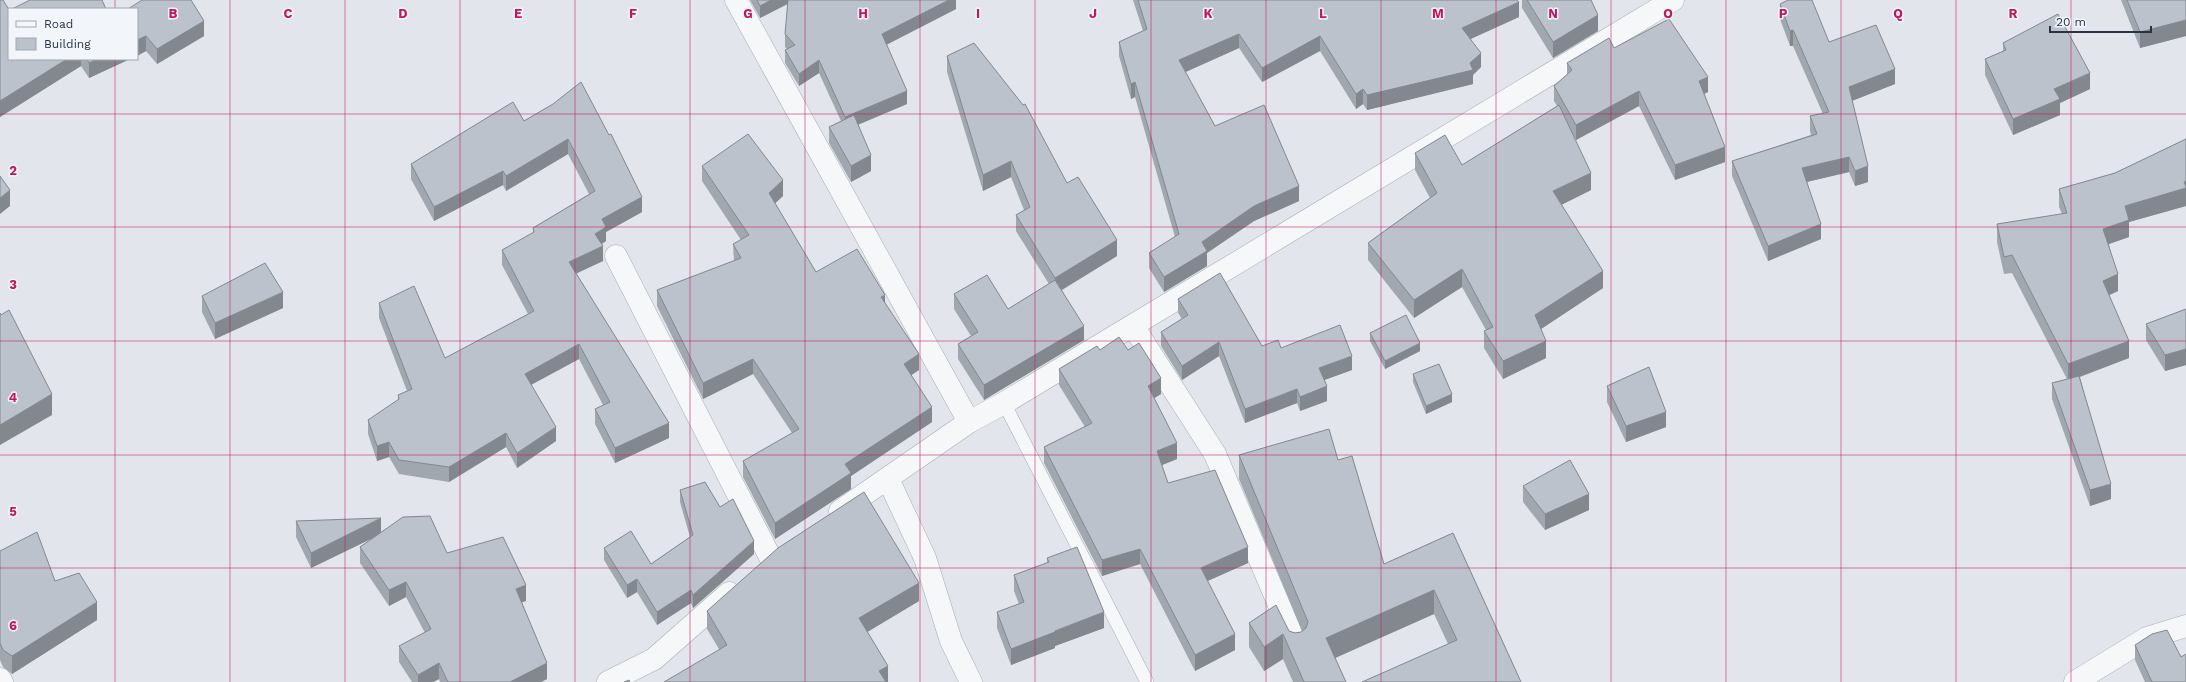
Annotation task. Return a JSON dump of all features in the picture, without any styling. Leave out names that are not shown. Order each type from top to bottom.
[{"type":"street","points":[[736,0],[969,422]]},
{"type":"street","points":[[822,522],[888,479],[969,422],[1004,403],[1133,326],[1673,0]]},
{"type":"street","points":[[616,256],[770,557]]},
{"type":"street","points":[[1133,326],[1215,454],[1296,645]]},
{"type":"street","points":[[888,479],[926,558],[951,641],[971,682]]},
{"type":"street","points":[[608,682],[654,659],[770,557],[790,544]]},
{"type":"street","points":[[2075,682],[2147,638],[2186,626]]},
{"type":"lane","points":[[1004,403],[1147,682]]},
{"type":"building","points":[[0,0],[3,0],[8,8],[8,60],[65,60],[0,101]]},
{"type":"building","points":[[30,0],[102,0],[106,8],[14,8]]},
{"type":"building","points":[[142,0],[191,0],[204,21],[157,49],[146,36],[138,40],[138,8],[130,8]]},
{"type":"building","points":[[757,0],[771,0],[760,6]]},
{"type":"building","points":[[788,0],[949,0],[882,34],[907,91],[845,117],[819,60],[799,74],[785,50],[795,45],[785,34]]},
{"type":"building","points":[[1138,0],[1517,0],[1519,2],[1462,28],[1481,53],[1470,63],[1473,70],[1367,95],[1363,89],[1356,94],[1320,36],[1262,68],[1239,34],[1179,60],[1215,126],[1264,105],[1299,186],[1254,206],[1202,242],[1207,251],[1164,277],[1149,253],[1179,234],[1135,82],[1131,84],[1119,42],[1147,29]]},
{"type":"building","points":[[1527,0],[1591,0],[1598,15],[1553,42]]},
{"type":"building","points":[[1788,0],[1812,0],[1829,42],[1876,25],[1895,69],[1849,87],[1868,166],[1855,171],[1849,157],[1802,168],[1821,224],[1768,246],[1732,161],[1817,134],[1810,116],[1829,112],[1793,30],[1790,31],[1780,4]]},
{"type":"building","points":[[2127,0],[2186,0],[2186,20],[2140,32]]},
{"type":"building","points":[[2058,14],[2090,73],[2054,89],[2060,99],[2013,119],[1985,59],[2006,50],[2003,43]]},
{"type":"building","points":[[1669,19],[1708,77],[1699,81],[1725,147],[1675,165],[1639,91],[1576,125],[1554,86],[1572,70],[1567,63],[1609,38],[1614,48]]},
{"type":"building","points":[[974,43],[1023,105],[1025,104],[1067,183],[1078,177],[1117,240],[1055,278],[1016,215],[1030,207],[1011,161],[983,175],[947,56]]},
{"type":"building","points":[[88,60],[95,60],[89,63]]},
{"type":"building","points":[[581,82],[609,135],[611,134],[642,197],[602,219],[606,227],[595,234],[603,246],[569,262],[669,423],[615,448],[595,409],[610,402],[579,344],[525,374],[556,427],[517,453],[506,433],[449,467],[399,460],[389,442],[377,446],[368,420],[399,399],[398,395],[412,389],[379,303],[414,286],[445,358],[534,311],[502,250],[534,232],[533,228],[595,191],[568,139],[506,176],[503,171],[434,207],[411,164],[513,102],[524,121],[553,104]]},
{"type":"building","points":[[1559,105],[1591,173],[1553,191],[1603,271],[1535,315],[1546,341],[1503,361],[1484,331],[1493,327],[1462,269],[1414,300],[1368,243],[1437,193],[1415,153],[1445,135],[1462,165]]},
{"type":"building","points":[[854,115],[871,155],[851,166],[829,127]]},
{"type":"building","points":[[748,134],[783,180],[769,193],[816,272],[857,249],[885,295],[881,297],[919,354],[904,364],[932,407],[845,464],[851,473],[775,523],[743,461],[799,429],[753,359],[703,383],[657,290],[741,258],[733,244],[749,235],[702,166]]},
{"type":"building","points":[[2186,139],[2186,181],[2184,182],[2186,188],[2125,206],[2129,220],[2103,229],[2118,274],[2103,281],[2129,341],[2068,364],[2012,255],[2004,257],[1997,224],[2067,213],[2059,189],[2115,173]]},
{"type":"building","points":[[0,176],[10,190],[0,198]]},
{"type":"building","points":[[265,263],[283,292],[215,323],[202,296]]},
{"type":"building","points":[[1220,273],[1262,346],[1278,340],[1281,348],[1340,325],[1352,356],[1319,368],[1327,386],[1300,397],[1297,389],[1245,409],[1219,342],[1182,366],[1161,332],[1188,315],[1178,299]]},
{"type":"building","points":[[987,275],[1008,309],[1055,280],[1084,326],[984,385],[958,344],[978,332],[954,294]]},
{"type":"building","points":[[2186,309],[2186,349],[2165,355],[2146,324]]},
{"type":"building","points":[[9,310],[52,394],[0,425],[0,313],[1,315]]},
{"type":"building","points":[[1406,315],[1420,343],[1385,361],[1370,333]]},
{"type":"building","points":[[1119,337],[1128,350],[1139,343],[1161,378],[1148,386],[1177,443],[1157,451],[1168,483],[1215,470],[1248,547],[1201,568],[1235,634],[1195,655],[1140,549],[1102,560],[1044,447],[1092,423],[1059,369],[1097,346],[1100,350]]},
{"type":"building","points":[[1439,364],[1452,394],[1426,406],[1413,374]]},
{"type":"building","points":[[1649,367],[1666,412],[1626,426],[1607,386]]},
{"type":"building","points":[[2079,376],[2111,484],[2090,490],[2052,383]]},
{"type":"building","points":[[1329,429],[1338,460],[1352,456],[1384,564],[1453,533],[1521,682],[1362,682],[1457,640],[1434,590],[1326,638],[1346,682],[1304,682],[1283,634],[1264,647],[1249,623],[1276,605],[1289,631],[1295,633],[1301,632],[1306,628],[1308,622],[1239,455]]},
{"type":"building","points":[[1570,460],[1589,494],[1545,514],[1523,486]]},
{"type":"building","points":[[705,482],[720,507],[733,499],[754,541],[693,595],[691,590],[657,612],[637,579],[627,585],[604,548],[631,531],[651,564],[693,535],[680,490]]},
{"type":"building","points":[[864,492],[919,583],[859,618],[888,666],[879,671],[886,682],[664,682],[727,645],[707,611],[778,548]]},
{"type":"building","points":[[430,516],[447,553],[503,537],[526,585],[516,589],[547,663],[510,682],[448,682],[439,663],[418,675],[399,646],[431,629],[406,582],[389,590],[360,547],[403,517]]},
{"type":"building","points":[[381,518],[311,553],[296,521]]},
{"type":"building","points":[[37,532],[55,581],[79,573],[97,602],[12,656],[3,650],[0,643],[0,551]]},
{"type":"building","points":[[1077,547],[1104,612],[1011,649],[997,612],[1024,602],[1014,575],[1049,562],[1047,558]]},
{"type":"building","points":[[2167,630],[2181,657],[2186,654],[2186,682],[2152,682],[2135,645],[2152,634]]}]
